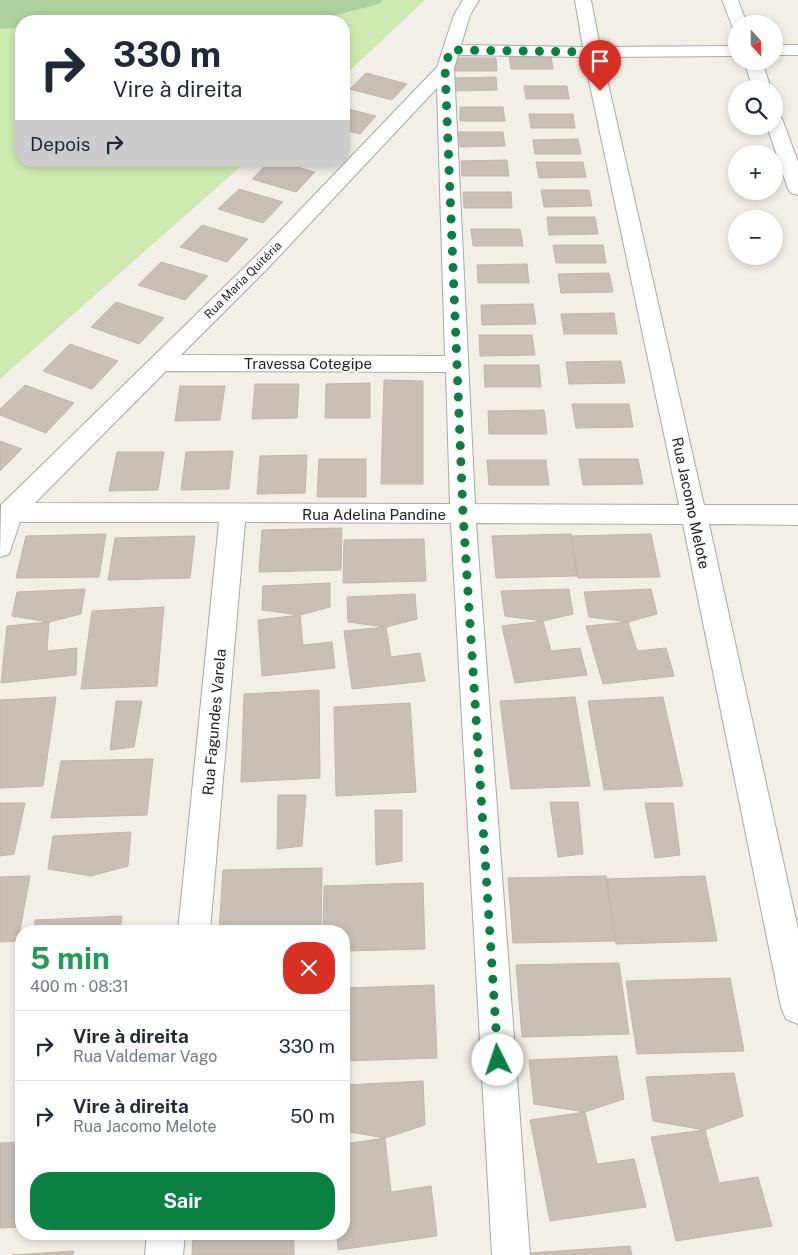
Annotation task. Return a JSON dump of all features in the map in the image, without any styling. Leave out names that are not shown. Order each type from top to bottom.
[{"type":"street","name":"Rua Maria Quitéria","points":[[350,165],[447,59],[462,15],[471,0]]},
{"type":"street","name":"Rua Jacomo Melote","points":[[582,0],[798,1007]]},
{"type":"street","points":[[730,0],[736,15]]},
{"type":"street","points":[[783,50],[798,50]]},
{"type":"street","points":[[511,1255],[463,514],[447,59],[592,52],[728,51]]},
{"type":"street","points":[[779,135],[798,189]]},
{"type":"street","name":"Rua Maria Quitéria","points":[[0,547],[10,512],[262,262],[349,167]]},
{"type":"street","name":"Travessa Cotegipe","points":[[160,363],[457,364]]},
{"type":"street","name":"Rua Adelina Pandine","points":[[10,512],[798,515]]},
{"type":"street","name":"Rua Fagundes Varela","points":[[195,925],[233,513]]},
{"type":"street","points":[[164,1255],[165,1240]]},
{"type":"green space","points":[[0,0],[383,0],[379,4],[336,15],[15,15],[15,28],[0,29]]},
{"type":"green space","points":[[383,0],[425,0],[350,70],[350,15],[258,15],[379,4]]},
{"type":"green space","points":[[15,28],[15,167],[240,167],[0,379],[0,29]]},
{"type":"building","points":[[509,56],[551,56],[553,69],[511,69]]},
{"type":"building","points":[[454,58],[496,58],[497,71],[455,71]]},
{"type":"building","points":[[366,73],[407,84],[392,100],[350,89]]},
{"type":"building","points":[[496,77],[497,90],[454,91],[453,78]]},
{"type":"building","points":[[524,86],[567,86],[569,99],[526,99]]},
{"type":"building","points":[[460,107],[503,107],[505,121],[460,121]]},
{"type":"building","points":[[350,110],[376,116],[360,134],[350,132]]},
{"type":"building","points":[[529,114],[573,114],[575,128],[531,128]]},
{"type":"building","points":[[458,132],[503,132],[505,146],[460,147]]},
{"type":"building","points":[[578,139],[581,154],[535,154],[533,140]]},
{"type":"building","points":[[507,160],[509,176],[462,176],[461,161]]},
{"type":"building","points":[[536,162],[583,162],[586,177],[539,178]]},
{"type":"building","points":[[264,167],[297,167],[315,172],[296,192],[252,179]]},
{"type":"building","points":[[239,189],[283,202],[263,223],[218,209]]},
{"type":"building","points":[[541,190],[589,190],[592,206],[544,207]]},
{"type":"building","points":[[463,192],[511,192],[512,208],[464,208]]},
{"type":"building","points":[[547,217],[595,217],[598,234],[549,235]]},
{"type":"building","points":[[202,225],[248,239],[227,262],[180,247]]},
{"type":"building","points":[[471,229],[520,229],[523,246],[473,246]]},
{"type":"building","points":[[553,245],[603,245],[606,263],[556,263]]},
{"type":"building","points":[[161,262],[208,276],[185,300],[138,285]]},
{"type":"building","points":[[527,264],[529,283],[478,283],[477,265]]},
{"type":"building","points":[[609,273],[613,292],[561,293],[558,274]]},
{"type":"building","points":[[116,302],[164,318],[139,344],[91,327]]},
{"type":"building","points":[[533,304],[536,324],[482,325],[481,305]]},
{"type":"building","points":[[614,313],[617,334],[564,334],[561,314]]},
{"type":"building","points":[[479,335],[532,335],[535,355],[480,356]]},
{"type":"building","points":[[70,344],[118,361],[92,389],[43,371]]},
{"type":"building","points":[[621,361],[625,383],[569,384],[566,362]]},
{"type":"building","points":[[484,365],[539,365],[541,387],[485,387]]},
{"type":"building","points":[[384,380],[423,381],[423,484],[381,484]]},
{"type":"building","points":[[370,383],[370,418],[325,418],[326,384]]},
{"type":"building","points":[[255,384],[299,384],[297,418],[252,419]]},
{"type":"building","points":[[25,385],[74,403],[46,433],[0,415],[0,409]]},
{"type":"building","points":[[180,386],[225,386],[220,420],[175,421]]},
{"type":"building","points":[[572,404],[629,404],[633,427],[576,428]]},
{"type":"building","points":[[544,410],[547,434],[489,434],[488,411]]},
{"type":"building","points":[[0,441],[22,449],[0,471]]},
{"type":"building","points":[[233,451],[229,489],[181,490],[186,452]]},
{"type":"building","points":[[117,452],[164,452],[158,490],[109,491]]},
{"type":"building","points":[[307,455],[305,493],[257,494],[260,456]]},
{"type":"building","points":[[319,459],[366,459],[366,497],[317,497]]},
{"type":"building","points":[[579,459],[638,459],[643,484],[583,485]]},
{"type":"building","points":[[487,460],[546,460],[549,485],[489,485]]},
{"type":"building","points":[[342,528],[341,570],[259,572],[262,530]]},
{"type":"building","points":[[106,534],[99,577],[16,578],[26,536]]},
{"type":"building","points":[[571,534],[577,576],[496,578],[492,536]]},
{"type":"building","points":[[651,534],[660,577],[578,578],[571,536]]},
{"type":"building","points":[[195,536],[190,578],[108,580],[115,538]]},
{"type":"building","points":[[424,539],[426,581],[343,583],[344,540]]},
{"type":"building","points":[[330,583],[330,607],[300,615],[262,610],[263,586]]},
{"type":"building","points":[[85,589],[81,614],[49,622],[12,616],[17,592]]},
{"type":"building","points":[[569,589],[573,614],[543,621],[505,616],[501,591]]},
{"type":"building","points":[[651,589],[657,614],[628,622],[589,617],[584,592]]},
{"type":"building","points":[[415,594],[417,619],[386,627],[348,622],[347,597]]},
{"type":"building","points":[[164,607],[157,686],[81,689],[92,611]]},
{"type":"building","points":[[300,615],[303,645],[332,642],[335,668],[262,676],[258,620]]},
{"type":"building","points":[[543,621],[551,651],[580,648],[587,675],[515,683],[502,626]]},
{"type":"building","points":[[49,622],[47,651],[77,648],[76,675],[1,683],[7,626]]},
{"type":"building","points":[[628,622],[637,651],[666,648],[674,676],[603,684],[586,626]]},
{"type":"building","points":[[386,627],[391,657],[420,653],[425,681],[352,689],[344,631]]},
{"type":"building","points":[[319,690],[320,778],[241,782],[244,694]]},
{"type":"building","points":[[56,697],[43,786],[0,788],[0,700]]},
{"type":"building","points":[[575,697],[590,786],[511,789],[500,701]]},
{"type":"building","points":[[663,697],[683,786],[604,790],[588,701]]},
{"type":"building","points":[[116,701],[142,701],[134,747],[110,750]]},
{"type":"building","points":[[410,703],[416,792],[336,796],[334,707]]},
{"type":"building","points":[[153,759],[147,815],[51,818],[61,761]]},
{"type":"building","points":[[278,795],[306,795],[302,846],[277,849]]},
{"type":"building","points":[[550,802],[578,802],[583,854],[558,857]]},
{"type":"building","points":[[0,803],[25,803],[14,854],[0,856]]},
{"type":"building","points":[[645,803],[673,803],[680,855],[655,858]]},
{"type":"building","points":[[375,810],[402,810],[402,861],[376,865]]},
{"type":"building","points":[[131,832],[128,866],[91,876],[48,869],[53,836]]},
{"type":"building","points":[[322,868],[321,925],[219,925],[223,870]]},
{"type":"building","points":[[30,876],[21,925],[15,925],[15,941],[0,942],[0,877]]},
{"type":"building","points":[[606,876],[615,941],[513,943],[508,878]]},
{"type":"building","points":[[705,876],[717,941],[616,944],[607,879]]},
{"type":"building","points":[[423,883],[425,949],[350,951],[350,925],[323,925],[324,886]]},
{"type":"building","points":[[122,916],[121,925],[35,925],[35,920]]},
{"type":"building","points":[[619,963],[629,1034],[522,1037],[516,965]]},
{"type":"building","points":[[730,978],[744,1051],[637,1054],[626,981]]},
{"type":"building","points":[[434,985],[437,1058],[350,1061],[350,988]]},
{"type":"building","points":[[617,1056],[624,1099],[585,1112],[534,1104],[529,1060]]},
{"type":"building","points":[[734,1073],[743,1116],[705,1130],[653,1121],[646,1077]]},
{"type":"building","points":[[423,1081],[425,1125],[385,1138],[350,1132],[350,1085]]},
{"type":"building","points":[[585,1112],[597,1164],[634,1159],[646,1207],[550,1221],[530,1120]]},
{"type":"building","points":[[705,1130],[719,1183],[758,1177],[772,1226],[676,1241],[651,1137]]},
{"type":"building","points":[[385,1138],[391,1192],[431,1186],[437,1236],[338,1250],[337,1240],[350,1240],[350,1143]]},
{"type":"building","points":[[15,1142],[15,1227],[0,1228],[0,1143]]},
{"type":"building","points":[[193,1240],[294,1240],[294,1255],[192,1255]]},
{"type":"building","points":[[630,1246],[632,1255],[530,1255],[530,1253]]},
{"type":"building","points":[[74,1251],[73,1255],[12,1255]]},
{"type":"route","points":[[498,1060],[463,514],[445,68],[450,50],[592,52],[600,91]]}]
